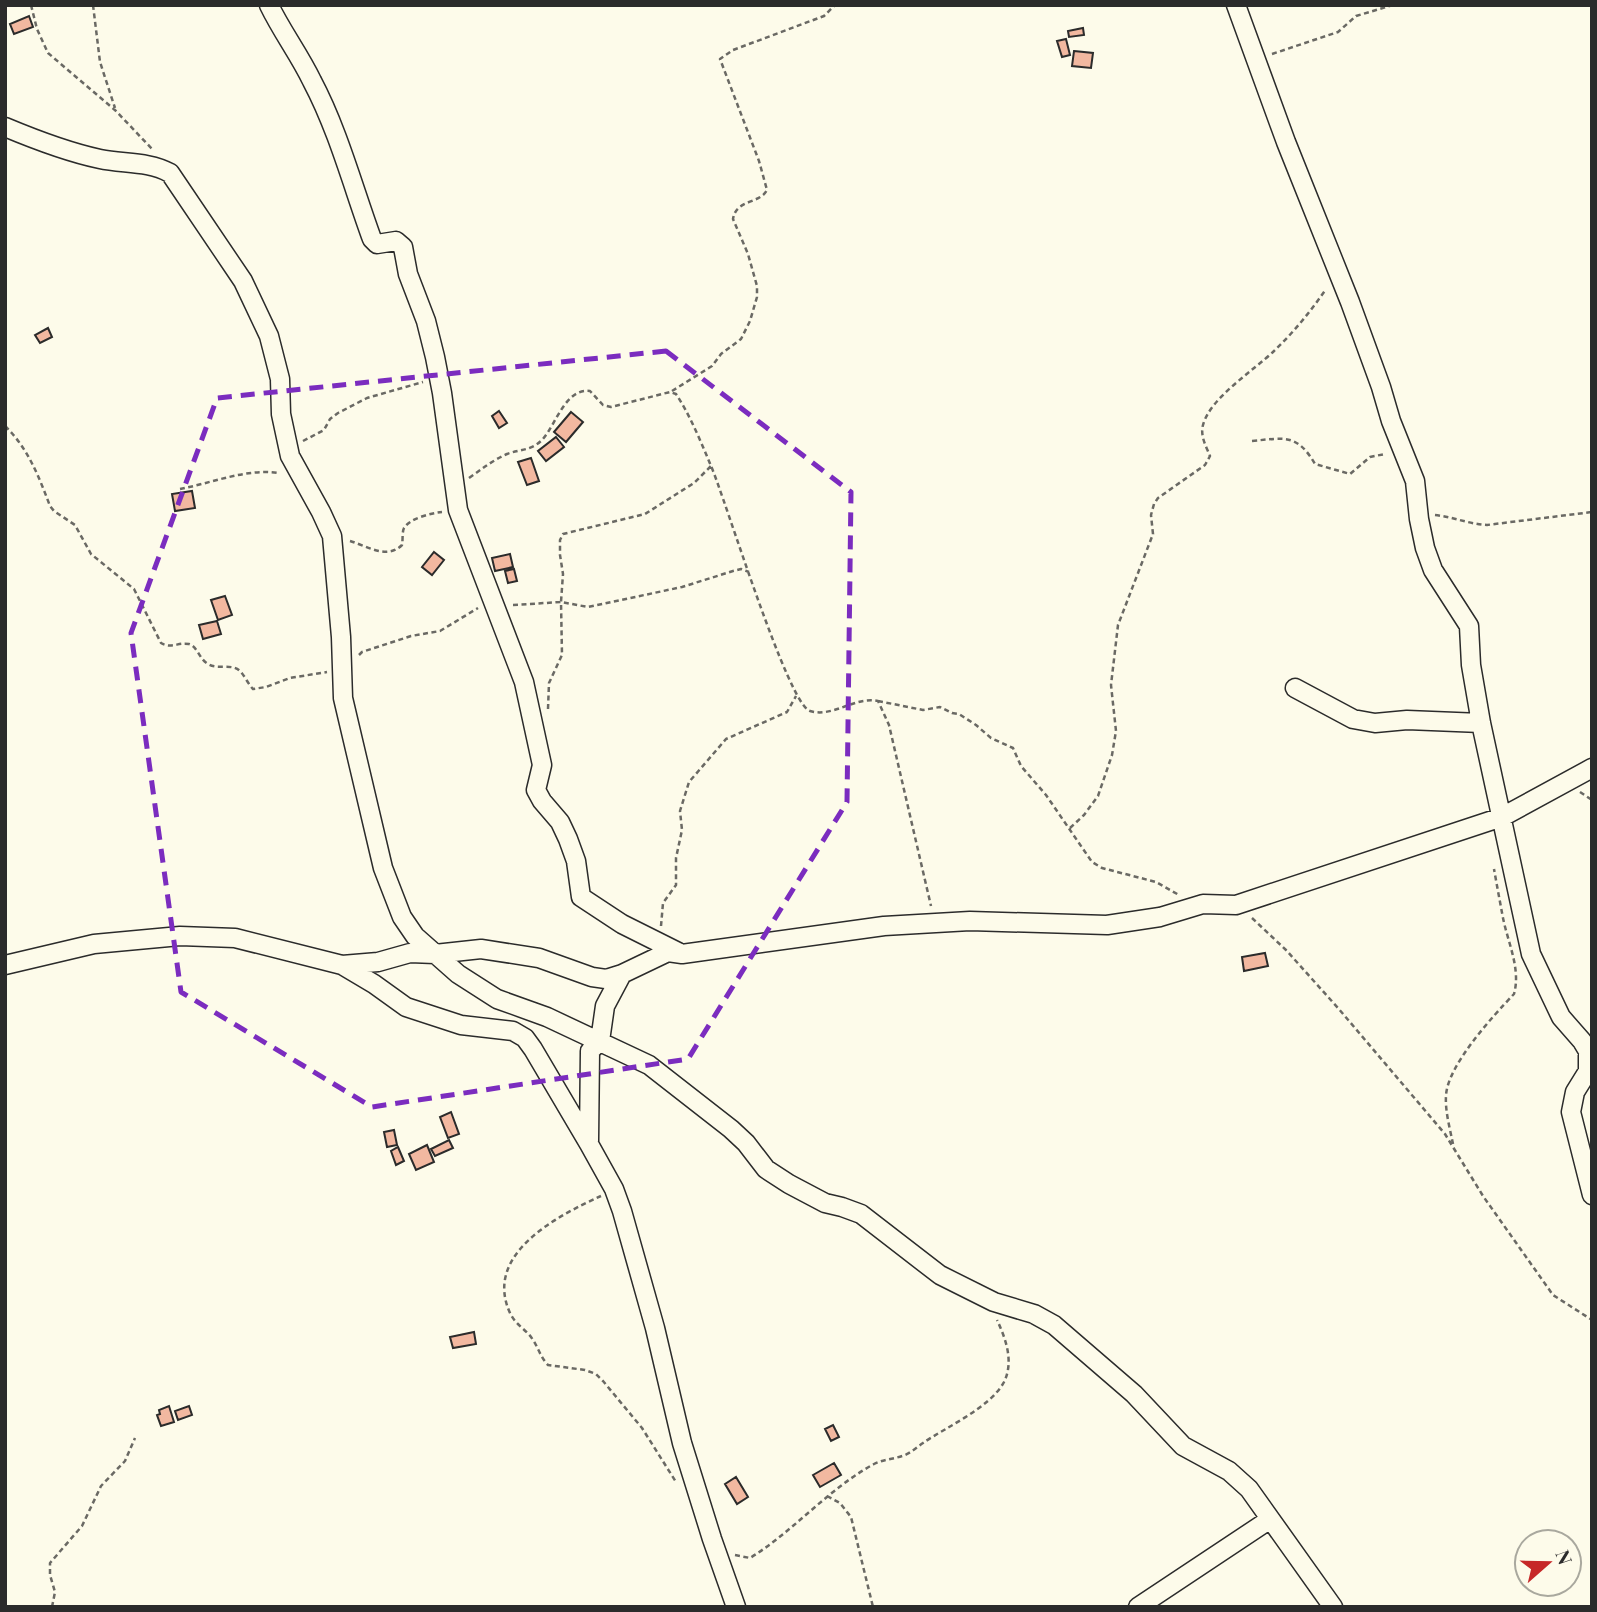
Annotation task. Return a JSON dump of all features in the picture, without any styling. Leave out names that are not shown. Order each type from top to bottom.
[{"type":"street","points":[[269,5],[320,98],[372,239],[377,244],[396,241],[403,247],[408,274],[426,321],[440,383],[458,509],[497,608],[528,699],[542,765],[536,786],[537,793],[560,822],[568,839],[576,861],[581,897],[622,925],[674,950]]},
{"type":"street","points":[[1236,5],[1415,481],[1425,548],[1433,570],[1469,626],[1471,665],[1481,723],[1531,954],[1561,1017],[1588,1051],[1588,1071],[1575,1092],[1571,1112],[1592,1195]]},
{"type":"street","points":[[5,127],[39,141],[100,159],[152,165],[170,173],[243,281],[269,336],[280,379],[281,414],[290,456],[332,536],[341,637],[343,698],[383,868],[402,917],[415,936],[458,974],[497,999],[547,1017],[649,1065],[731,1129],[766,1169],[781,1179],[825,1203],[861,1214],[940,1275],[994,1302],[1044,1319],[1077,1343],[1134,1394],[1183,1446],[1229,1471],[1249,1489],[1333,1607]]},
{"type":"street","points":[[1295,688],[1353,719],[1375,723],[1407,720],[1481,723]]},
{"type":"street","points":[[342,965],[378,962],[410,953],[435,954],[481,949],[539,958],[592,977],[606,979],[674,950],[884,926],[970,921],[1107,925],[1160,917],[1203,904],[1236,905],[1502,817],[1592,768]]},
{"type":"street","points":[[5,965],[94,944],[137,939],[214,936],[261,944],[342,965],[406,1007],[461,1025],[520,1033],[533,1049],[614,1189],[655,1328],[682,1443],[736,1607]]},
{"type":"street","points":[[589,1144],[590,1051],[600,1041],[605,1006],[622,974]]},
{"type":"street","points":[[1138,1607],[1269,1520]]},
{"type":"path","points":[[31,5],[37,29],[48,53],[116,111],[151,146],[170,173]]},
{"type":"path","points":[[93,5],[100,62],[116,111]]},
{"type":"path","points":[[455,488],[502,457],[533,448],[543,439],[574,395],[590,391],[603,405],[611,407],[670,392],[712,366],[721,354],[741,339],[757,297],[755,273],[733,219],[736,210],[747,202],[763,197],[767,190],[759,161],[720,59],[733,50],[824,16],[835,5]]},
{"type":"path","points":[[1256,59],[1338,32],[1356,16],[1394,5]]},
{"type":"path","points":[[1070,828],[1098,796],[1112,755],[1116,731],[1111,685],[1118,625],[1153,534],[1151,515],[1154,504],[1158,498],[1208,461],[1210,456],[1202,434],[1203,423],[1220,398],[1282,342],[1315,305],[1338,272]]},
{"type":"path","points":[[290,456],[304,440],[324,430],[332,417],[367,398],[418,382],[440,383]]},
{"type":"path","points":[[670,392],[677,396],[711,466],[796,696],[810,712],[836,709],[869,699],[923,710],[940,708],[959,714],[991,738],[1013,748],[1021,766],[1046,794],[1087,856],[1102,868],[1156,882],[1203,904]]},
{"type":"path","points":[[5,426],[16,437],[33,464],[54,512],[75,525],[91,554],[134,589],[161,643],[167,647],[190,645],[209,666],[233,667],[239,670],[253,690],[290,678],[342,670],[362,652],[411,636],[440,631],[479,608],[561,602],[596,606],[682,587],[741,569],[749,572]]},
{"type":"path","points":[[1252,441],[1283,438],[1293,440],[1310,453],[1315,464],[1345,474],[1355,472],[1370,457],[1394,454],[1408,461]]},
{"type":"path","points":[[545,717],[548,710],[549,683],[562,655],[563,574],[560,540],[563,534],[645,514],[694,483],[711,466]]},
{"type":"path","points":[[180,489],[268,471],[300,477]]},
{"type":"path","points":[[332,536],[379,551],[394,551],[402,545],[406,525],[428,515],[458,509]]},
{"type":"path","points":[[1418,512],[1458,517],[1473,525],[1592,512]]},
{"type":"path","points":[[674,950],[660,922],[666,895],[676,885],[676,859],[682,830],[680,811],[689,782],[726,738],[787,712],[796,696]]},
{"type":"path","points":[[878,701],[890,725],[934,923]]},
{"type":"path","points":[[1453,1148],[1445,1098],[1449,1079],[1462,1057],[1514,994],[1517,986],[1517,974],[1494,869]]},
{"type":"path","points":[[1236,905],[1286,950],[1445,1134],[1483,1196],[1553,1295],[1592,1320]]},
{"type":"path","points":[[614,1189],[577,1207],[539,1231],[515,1254],[504,1275],[508,1309],[515,1322],[531,1336],[548,1365],[596,1374],[642,1428],[675,1481],[699,1499]]},
{"type":"path","points":[[712,1539],[735,1555],[750,1558],[827,1496],[878,1462],[907,1455],[971,1413],[998,1390],[1005,1380],[1008,1349],[994,1314],[994,1302]]},
{"type":"path","points":[[52,1607],[55,1592],[49,1571],[50,1563],[82,1526],[101,1486],[125,1461],[135,1438]]},
{"type":"path","points":[[827,1496],[840,1503],[851,1517],[873,1607]]},
{"type":"highlighted area","points":[[666,351],[851,492],[847,802],[688,1059],[372,1107],[181,992],[131,633],[217,398]]},
{"type":"building","points":[[29,16],[33,27],[14,34],[10,24]]},
{"type":"building","points":[[1083,28],[1084,35],[1069,37],[1068,31]]},
{"type":"building","points":[[1066,39],[1070,55],[1062,57],[1057,41]]},
{"type":"building","points":[[1074,51],[1093,53],[1091,68],[1072,66]]},
{"type":"building","points":[[48,328],[52,337],[40,343],[35,335]]},
{"type":"building","points":[[499,411],[507,423],[499,428],[492,416]]},
{"type":"building","points":[[571,412],[583,422],[566,442],[554,432]]},
{"type":"building","points":[[556,437],[564,447],[546,461],[538,451]]},
{"type":"building","points":[[531,458],[539,481],[527,485],[518,462]]},
{"type":"building","points":[[192,491],[195,508],[175,511],[172,494]]},
{"type":"building","points":[[434,552],[444,560],[432,575],[422,567]]},
{"type":"building","points":[[510,554],[513,567],[495,571],[492,558]]},
{"type":"building","points":[[514,569],[517,581],[508,583],[505,571]]},
{"type":"building","points":[[225,596],[232,615],[218,620],[211,600]]},
{"type":"building","points":[[217,621],[221,634],[203,639],[199,625]]},
{"type":"building","points":[[1265,953],[1268,966],[1244,971],[1242,957]]},
{"type":"building","points":[[451,1112],[459,1134],[448,1138],[440,1117]]},
{"type":"building","points":[[394,1130],[397,1145],[387,1147],[384,1132]]},
{"type":"building","points":[[449,1140],[453,1148],[435,1156],[431,1149]]},
{"type":"building","points":[[427,1145],[434,1162],[416,1170],[409,1154]]},
{"type":"building","points":[[398,1147],[404,1161],[396,1165],[391,1151]]},
{"type":"building","points":[[474,1332],[476,1344],[453,1348],[450,1337]]},
{"type":"building","points":[[169,1406],[174,1422],[161,1426],[157,1415],[160,1414],[159,1410]]},
{"type":"building","points":[[189,1406],[192,1415],[178,1420],[175,1411]]},
{"type":"building","points":[[833,1425],[839,1437],[831,1441],[825,1429]]},
{"type":"building","points":[[834,1463],[841,1475],[820,1487],[813,1475]]},
{"type":"building","points":[[736,1477],[748,1497],[737,1504],[725,1484]]}]
